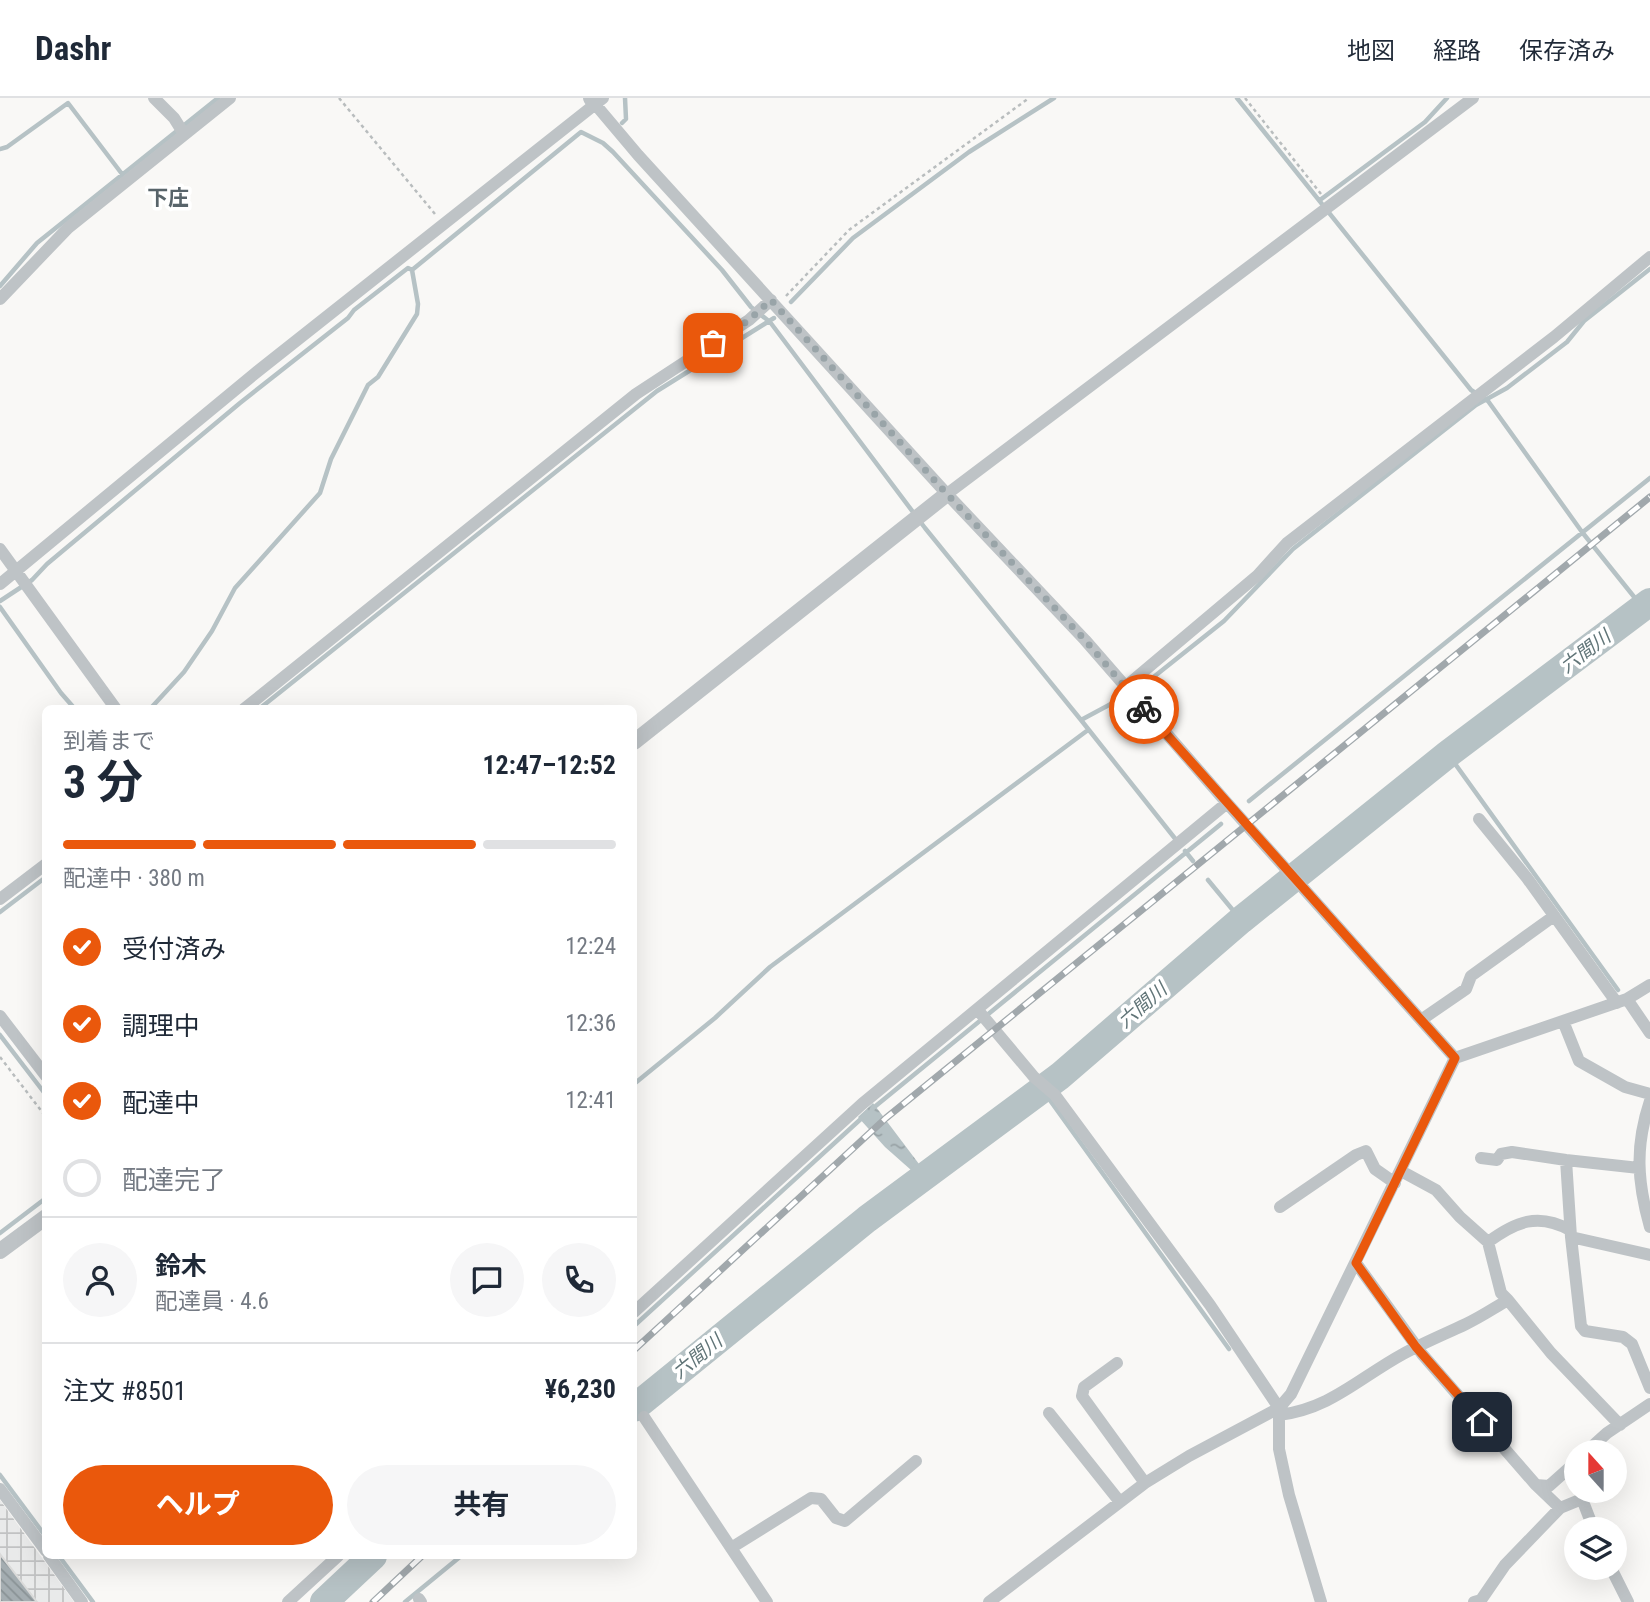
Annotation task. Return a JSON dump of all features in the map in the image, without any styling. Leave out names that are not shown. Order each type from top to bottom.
[{"type":"street","points":[[154,98],[181,129]]},
{"type":"street","points":[[0,299],[68,228],[181,129],[230,98]]},
{"type":"street","points":[[637,740],[947,494],[1473,98]]},
{"type":"street","points":[[0,584],[22,580],[258,371],[597,100],[638,155],[770,305],[1085,640],[1455,1058]]},
{"type":"street","points":[[1125,687],[1258,575],[1287,543],[1554,337],[1650,257]]},
{"type":"street","points":[[249,705],[636,394],[770,305]]},
{"type":"street","points":[[0,549],[113,705]]},
{"type":"street","points":[[637,1309],[816,1144],[982,1015],[1227,803]]},
{"type":"street","points":[[1479,819],[1650,1034]]},
{"type":"street","points":[[0,899],[42,867]]},
{"type":"street","points":[[1421,1020],[1466,989],[1471,976],[1554,916]]},
{"type":"street","points":[[1279,1411],[1291,1394],[1455,1058],[1622,1001],[1650,985]]},
{"type":"street","points":[[982,1015],[1034,1077],[1055,1095],[1210,1305],[1279,1411],[1279,1449],[1289,1494],[1321,1602]]},
{"type":"street","points":[[0,1016],[42,1071]]},
{"type":"street","points":[[1563,1021],[1578,1062],[1625,1087],[1650,1094]]},
{"type":"street","points":[[1650,1101],[1641,1127],[1639,1168],[1643,1201],[1650,1227]]},
{"type":"street","points":[[1280,1207],[1356,1155],[1366,1151],[1375,1169],[1395,1183]]},
{"type":"street","points":[[1481,1158],[1497,1160],[1501,1154],[1512,1152],[1639,1168]]},
{"type":"street","points":[[1566,1160],[1581,1326],[1585,1331],[1623,1337],[1632,1344],[1650,1388]]},
{"type":"street","points":[[1401,1171],[1436,1190],[1460,1217],[1488,1242],[1501,1293],[1551,1353],[1620,1425]]},
{"type":"street","points":[[0,1251],[42,1220]]},
{"type":"street","points":[[1488,1242],[1509,1226],[1521,1222],[1548,1221],[1571,1234],[1650,1255]]},
{"type":"street","points":[[1356,1263],[1416,1347],[1536,1485],[1560,1508]]},
{"type":"street","points":[[989,1602],[1145,1483],[1189,1456],[1279,1411],[1310,1409],[1327,1402],[1382,1365],[1468,1323],[1508,1300]]},
{"type":"street","points":[[1117,1363],[1084,1387],[1082,1396],[1145,1483]]},
{"type":"street","points":[[1601,1440],[1650,1404]]},
{"type":"street","points":[[1049,1413],[1120,1502]]},
{"type":"street","points":[[644,1417],[767,1602]]},
{"type":"street","points":[[732,1548],[811,1498],[821,1499],[836,1518],[845,1521],[916,1461]]},
{"type":"street","points":[[1536,1485],[1549,1486],[1564,1473]]},
{"type":"street","points":[[0,1489],[42,1547]]},
{"type":"street","points":[[1474,1602],[1480,1600],[1505,1565],[1560,1508],[1582,1499],[1589,1517]]},
{"type":"street","points":[[51,1559],[82,1602]]},
{"type":"street","points":[[288,1602],[335,1559]]},
{"type":"street","points":[[1617,1580],[1628,1602]]},
{"type":"path","points":[[339,98],[443,224]]},
{"type":"path","points":[[770,305],[849,230],[1029,98]]},
{"type":"path","points":[[1245,98],[1321,195]]},
{"type":"path","points":[[0,1057],[42,1112]]},
{"type":"shaded area","points":[[0,1500],[74,1602],[0,1602]]},
{"type":"water","points":[[873,1103],[919,1164],[911,1170],[885,1147],[858,1117]]},
{"type":"building","points":[[0,1554],[37,1602],[0,1602]]},
{"type":"waterway","points":[[0,286],[37,243],[218,98]]},
{"type":"waterway","points":[[622,123],[626,119],[625,98]]},
{"type":"waterway","points":[[791,302],[853,238],[969,152],[1054,98]]},
{"type":"waterway","points":[[1237,98],[1471,390],[1488,401],[1582,532],[1643,608]]},
{"type":"waterway","points":[[1320,200],[1425,122],[1447,98]]},
{"type":"waterway","points":[[0,149],[7,147],[68,103],[122,174]]},
{"type":"waterway","points":[[0,601],[32,580],[47,564],[240,403],[348,318],[354,310],[408,268],[412,270],[581,132],[603,143],[613,152],[722,270],[751,307],[770,322],[925,528],[1081,720]]},
{"type":"waterway","points":[[1141,687],[1224,621],[1293,549],[1476,405],[1507,388],[1567,342],[1584,321],[1650,269]]},
{"type":"waterway","points":[[154,705],[184,672],[212,631],[235,588],[320,493],[331,459],[368,385],[378,377],[417,314],[418,304],[412,270]]},
{"type":"waterway","points":[[264,705],[657,391],[774,318]]},
{"type":"waterway","points":[[1249,801],[1650,478]]},
{"type":"waterway","name":"六間川","points":[[637,1406],[867,1219],[1060,1076],[1241,920],[1448,754],[1650,602]]},
{"type":"waterway","points":[[0,607],[72,705]]},
{"type":"waterway","points":[[1122,698],[1081,720],[1177,841]]},
{"type":"waterway","points":[[637,1082],[715,1018],[770,967],[1088,730]]},
{"type":"waterway","points":[[1448,754],[1618,990]]},
{"type":"waterway","points":[[872,1109],[1221,824]]},
{"type":"waterway","points":[[1185,851],[1193,861]]},
{"type":"waterway","points":[[0,912],[42,880]]},
{"type":"waterway","points":[[1208,880],[1241,920]]},
{"type":"waterway","points":[[0,1035],[42,1090]]},
{"type":"waterway","points":[[1044,1092],[1229,1349]]},
{"type":"waterway","points":[[637,1323],[863,1117]]},
{"type":"waterway","points":[[912,1164],[923,1177]]},
{"type":"waterway","points":[[0,1233],[42,1201]]},
{"type":"waterway","points":[[0,1475],[42,1532]]},
{"type":"waterway","points":[[61,1559],[93,1602]]},
{"type":"waterway","name":"六間川","points":[[324,1602],[370,1559]]},
{"type":"waterway","points":[[405,1602],[457,1559]]},
{"type":"railway","points":[[637,1347],[886,1118],[1650,497]]},
{"type":"railway","points":[[373,1602],[419,1559]]},
{"type":"way so far","points":[[713,343],[749,320],[771,300],[947,494],[1085,640],[1144,709]]},
{"type":"district","name":"下庄","points":[[168,198]]},
{"type":"route","points":[[1144,709],[1455,1058],[1356,1263],[1416,1347],[1482,1422]]}]
